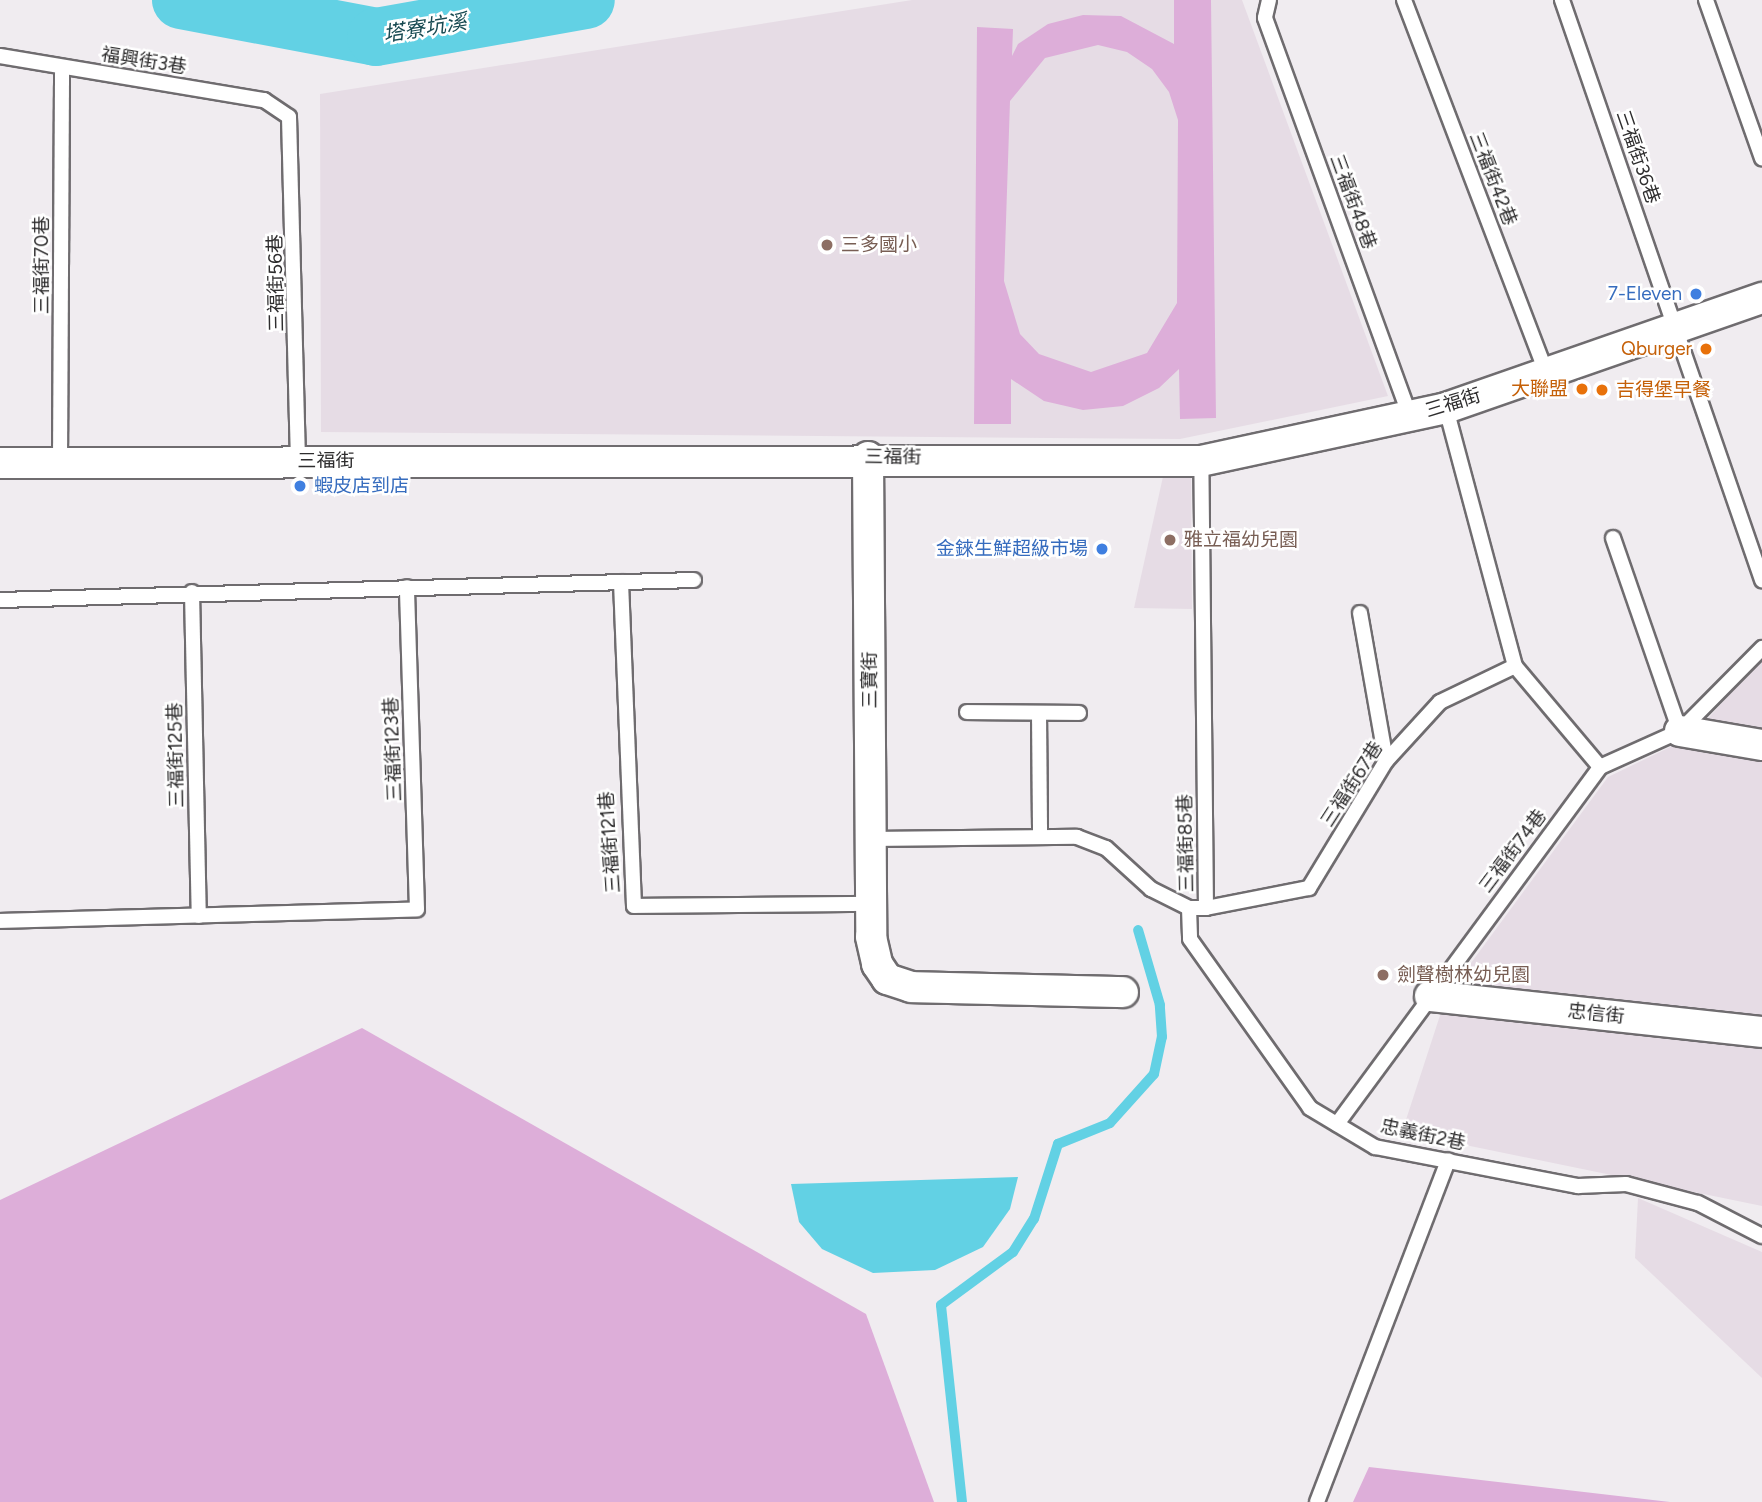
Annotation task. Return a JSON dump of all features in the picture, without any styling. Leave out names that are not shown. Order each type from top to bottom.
[{"type":"street","name":"三福街","points":[[0,463],[868,457],[1201,461],[1447,408],[1762,298]]},
{"type":"street","name":"三寶街","points":[[868,457],[871,937],[887,979],[911,987],[1123,992]]},
{"type":"street","points":[[1680,732],[1762,745]]},
{"type":"street","name":"忠信街","points":[[1430,996],[1762,1032]]},
{"type":"lane","name":"三福街48巷","points":[[1269,0],[1265,18],[1410,416]]},
{"type":"lane","name":"三福街42巷","points":[[1404,0],[1546,372]]},
{"type":"lane","name":"三福街36巷","points":[[1562,0],[1678,327]]},
{"type":"lane","points":[[1706,0],[1762,158]]},
{"type":"lane","name":"福興街3巷","points":[[0,56],[264,100],[281,109]]},
{"type":"lane","name":"三福街70巷","points":[[60,462],[62,67]]},
{"type":"lane","name":"三福街56巷","points":[[281,109],[293,127],[298,461]]},
{"type":"lane","points":[[1678,327],[1762,580]]},
{"type":"lane","points":[[1447,408],[1515,666],[1600,767]]},
{"type":"lane","name":"三福街85巷","points":[[870,839],[1077,837],[1106,848],[1151,889],[1189,908],[1206,908],[1201,461]]},
{"type":"lane","points":[[1613,538],[1680,732]]},
{"type":"lane","points":[[0,600],[192,592],[694,580]]},
{"type":"lane","name":"三福街121巷","points":[[621,582],[634,906],[871,904]]},
{"type":"lane","name":"三福街123巷","points":[[199,916],[417,909],[407,587]]},
{"type":"lane","name":"三福街125巷","points":[[192,592],[199,916]]},
{"type":"lane","points":[[1360,613],[1386,761]]},
{"type":"lane","name":"三福街74巷","points":[[1337,1124],[1600,767],[1680,732],[1762,648]]},
{"type":"lane","name":"三福街67巷","points":[[1206,908],[1309,888],[1386,761],[1440,702],[1515,666]]},
{"type":"lane","points":[[967,712],[1079,713]]},
{"type":"lane","points":[[1040,713],[1041,837]]},
{"type":"lane","name":"忠義街2巷","points":[[1189,908],[1190,939],[1247,1025],[1310,1108],[1375,1147],[1577,1186],[1626,1184],[1698,1203],[1762,1236]]},
{"type":"lane","points":[[0,921],[199,916]]},
{"type":"lane","points":[[1317,1502],[1448,1160]]},
{"type":"shaded area","name":"三多國小","points":[[912,0],[1242,0],[1388,396],[1180,439],[321,432],[320,94]]},
{"type":"shaded area","points":[[1174,0],[1211,0],[1216,418],[1180,419],[1179,369],[1159,388],[1123,406],[1083,410],[1044,401],[1011,379],[1011,424],[974,424],[977,27],[1013,29],[1012,56],[1018,44],[1048,24],[1083,15],[1121,16],[1174,44]],"holes":[[[1098,45],[1127,52],[1152,69],[1169,92],[1178,120],[1177,303],[1147,353],[1091,372],[1039,354],[1020,334],[1004,281],[1010,101],[1045,58]]]},
{"type":"shaded area","name":"雅立福幼兒園","points":[[1164,472],[1191,472],[1192,609],[1134,608]]},
{"type":"shaded area","points":[[1762,659],[1762,1206],[1402,1132],[1446,997],[1608,777],[1691,737]]},
{"type":"shaded area","points":[[362,1028],[866,1314],[934,1502],[0,1502],[0,1200]]},
{"type":"shaded area","points":[[1638,1198],[1762,1252],[1762,1378],[1635,1258]]},
{"type":"shaded area","points":[[1369,1467],[1670,1502],[1353,1502]]},
{"type":"water","points":[[1018,1177],[1010,1209],[983,1247],[935,1270],[873,1273],[822,1249],[799,1222],[791,1184]]},
{"type":"waterway","name":"塔寮坑溪","points":[[181,0],[376,37],[586,0]]},
{"type":"waterway","points":[[962,1502],[941,1305],[1013,1252],[1034,1219],[1058,1144],[1110,1123],[1154,1074],[1162,1037],[1160,1005],[1138,930]]},
{"type":"place","name":"三多國小","points":[[827,245]]},
{"type":"place","name":"7-Eleven","points":[[1696,294]]},
{"type":"place","name":"Qburger","points":[[1706,349]]},
{"type":"place","name":"大聯盟","points":[[1582,389]]},
{"type":"place","name":"吉得堡早餐","points":[[1602,390]]},
{"type":"place","name":"蝦皮店到店","points":[[300,486]]},
{"type":"place","name":"雅立福幼兒園","points":[[1170,540]]},
{"type":"place","name":"金錸生鮮超級市場","points":[[1102,549]]},
{"type":"place","name":"劍聲樹林幼兒園","points":[[1383,975]]}]
